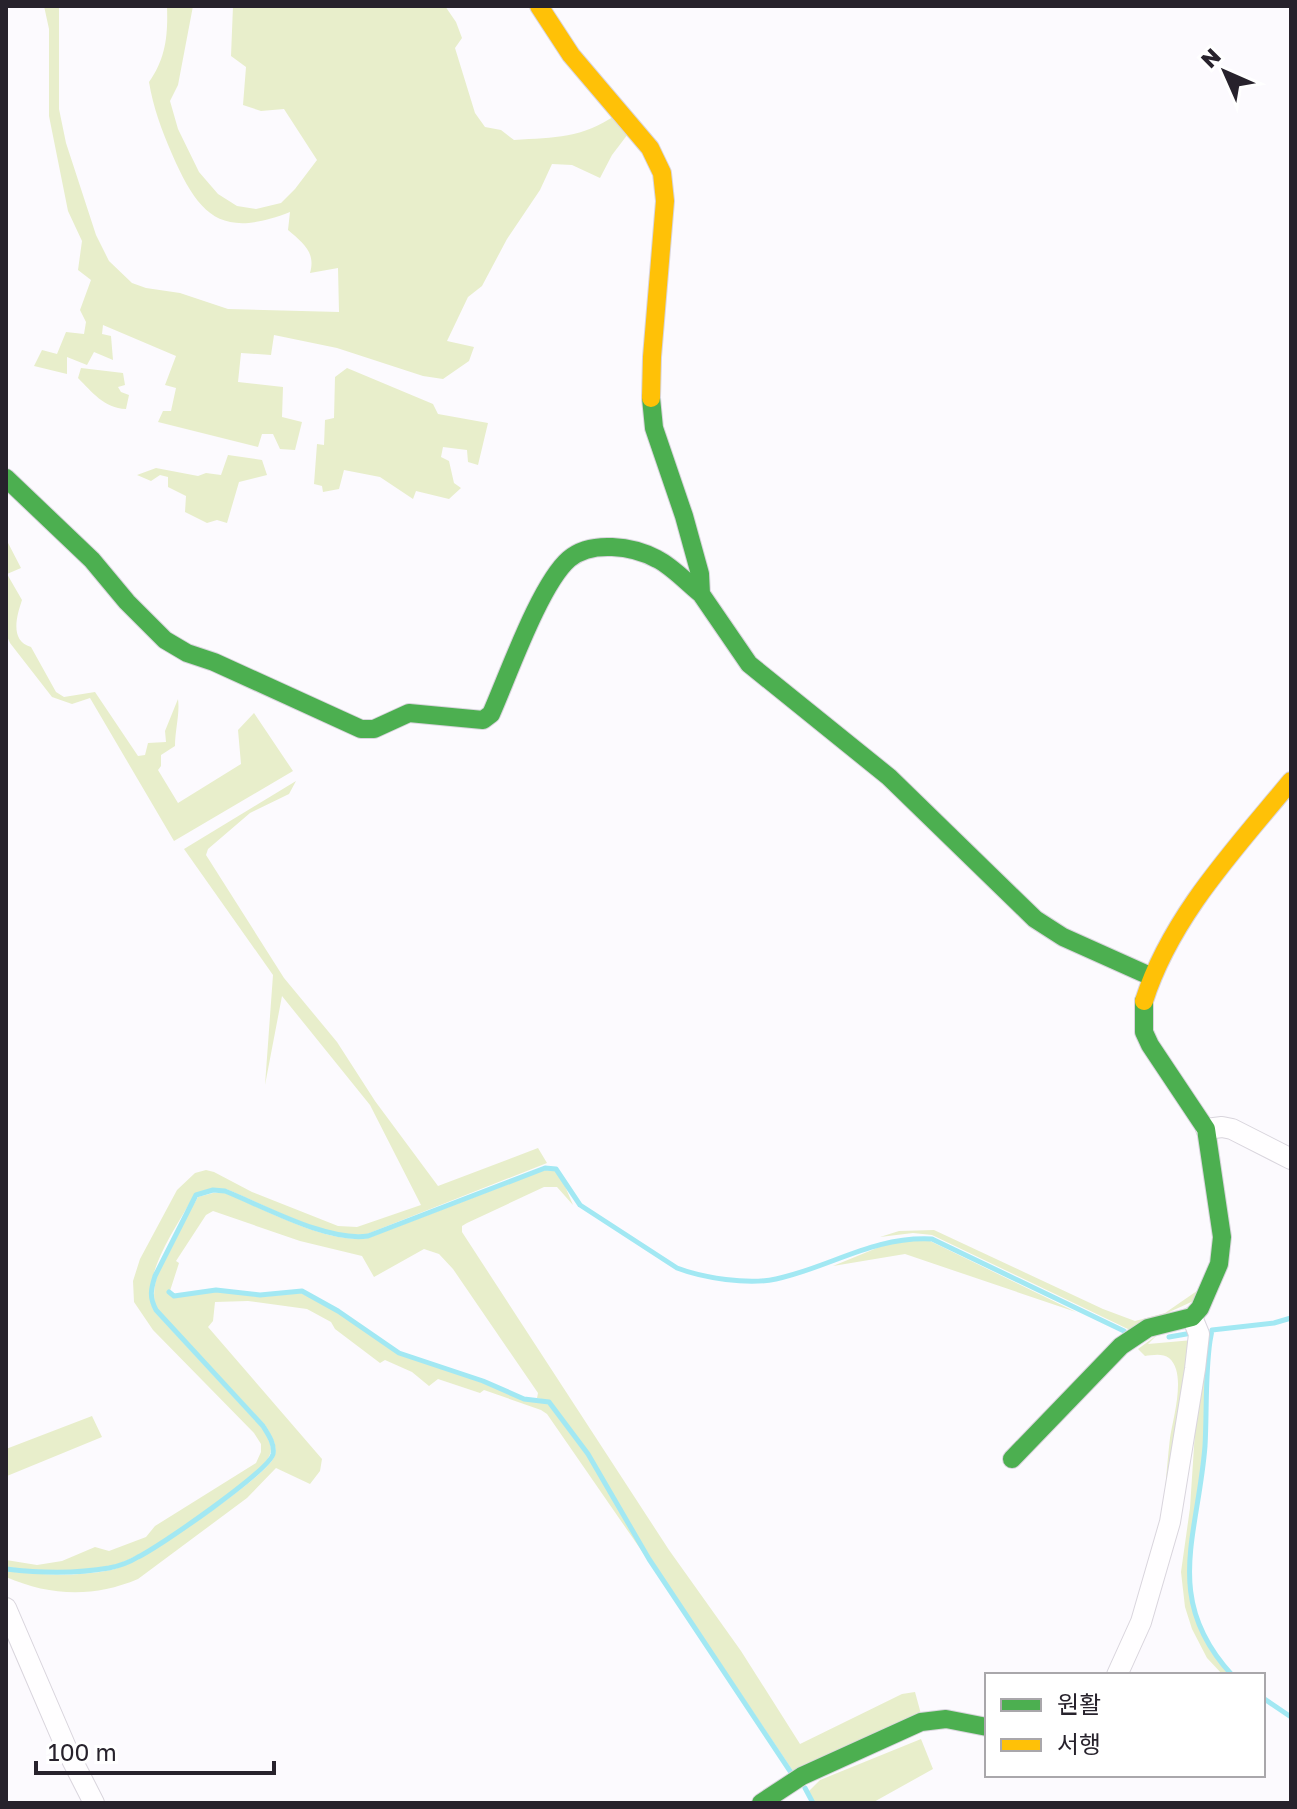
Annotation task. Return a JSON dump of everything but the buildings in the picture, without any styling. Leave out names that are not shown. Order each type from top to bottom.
[{"type":"street","points":[[539,6],[571,55],[650,148],[662,173],[665,201],[652,357],[651,413],[684,516],[700,574],[701,594]]},
{"type":"street","points":[[6,478],[92,560],[136,612],[165,640],[187,653],[214,662],[361,729],[374,729],[409,713],[483,720],[491,714],[550,581],[569,559],[584,550],[610,547],[641,552],[660,560],[701,594],[749,664],[889,777],[1035,919],[1063,937],[1150,976]]},
{"type":"street","points":[[1012,1459],[1121,1346],[1148,1328],[1192,1317],[1208,1292],[1221,1254],[1222,1237],[1206,1129],[1144,1031],[1141,1016],[1150,976],[1208,884],[1291,781]]},
{"type":"street","points":[[1206,1129],[1232,1129],[1291,1159]]},
{"type":"street","points":[[1118,1673],[1141,1622],[1170,1522],[1199,1334],[1192,1317]]},
{"type":"street","points":[[6,1608],[68,1752],[94,1803]]},
{"type":"street","points":[[761,1803],[802,1776],[921,1722],[935,1718],[952,1719],[985,1727]]},
{"type":"green space","points":[[44,6],[59,6],[59,109],[66,143],[96,235],[109,261],[132,283],[180,293],[228,309],[339,312],[338,268],[310,273],[310,254],[288,230],[290,212],[266,220],[229,222],[203,207],[192,193],[165,137],[149,82],[165,46],[167,6],[193,6],[178,85],[170,101],[178,129],[199,172],[218,194],[237,206],[256,209],[281,203],[317,160],[284,109],[261,111],[243,105],[246,67],[231,56],[233,6],[445,6],[462,38],[455,48],[475,113],[485,127],[501,130],[514,140],[556,137],[592,128],[617,114],[631,130],[600,178],[572,165],[552,164],[540,190],[507,239],[482,286],[468,297],[447,341],[474,347],[469,361],[443,379],[423,376],[337,348],[274,335],[271,355],[241,353],[238,382],[283,387],[282,417],[302,422],[295,450],[280,449],[273,434],[262,434],[258,447],[158,422],[163,411],[171,411],[176,388],[165,385],[176,356],[103,325],[102,334],[111,336],[113,360],[94,352],[87,365],[67,357],[67,374],[34,366],[42,350],[57,354],[66,332],[84,334],[86,322],[80,310],[91,280],[78,270],[82,241],[68,211],[49,116],[49,29]]},
{"type":"green space","points":[[81,368],[123,373],[125,385],[118,387],[129,395],[126,409],[111,406],[94,394],[78,378]]},
{"type":"green space","points":[[347,368],[433,404],[438,414],[488,423],[478,465],[468,462],[467,450],[443,447],[441,457],[449,461],[454,483],[461,488],[449,499],[416,491],[413,499],[380,477],[344,470],[339,489],[323,492],[322,486],[314,484],[317,444],[324,445],[325,420],[334,418],[335,377]]},
{"type":"green space","points":[[228,455],[262,460],[267,475],[239,482],[227,523],[217,520],[207,523],[185,512],[186,496],[168,487],[168,477],[160,475],[151,481],[137,475],[156,468],[198,476],[206,473],[221,475]]},
{"type":"green space","points":[[6,539],[21,568],[7,574],[22,600],[17,633],[24,644],[31,647],[56,692],[64,697],[95,692],[138,756],[145,755],[148,743],[166,742],[165,731],[178,699],[175,746],[161,755],[158,770],[178,803],[241,764],[238,730],[254,713],[293,771],[174,841],[90,698],[72,704],[52,697],[10,643],[6,634]]},
{"type":"green space","points":[[296,781],[289,794],[250,813],[208,849],[206,855],[284,978],[337,1042],[375,1101],[438,1186],[538,1148],[547,1163],[367,1234],[352,1235],[316,1227],[226,1189],[195,1194],[162,1251],[156,1268],[151,1283],[154,1311],[262,1428],[271,1448],[268,1458],[254,1475],[203,1512],[164,1540],[126,1561],[71,1570],[6,1567],[6,1560],[37,1565],[62,1561],[95,1547],[109,1551],[146,1537],[155,1526],[256,1463],[261,1444],[254,1433],[153,1330],[134,1302],[133,1281],[140,1259],[177,1190],[195,1173],[206,1170],[214,1172],[252,1192],[338,1226],[357,1227],[421,1205],[370,1105],[282,996],[265,1085],[273,975],[184,849]]},
{"type":"green space","points":[[545,1170],[555,1171],[562,1179],[573,1205],[557,1187],[544,1187],[467,1223],[462,1226],[462,1232],[669,1550],[741,1651],[800,1744],[902,1694],[915,1692],[921,1714],[795,1774],[650,1559],[589,1453],[550,1401],[537,1398],[538,1393],[453,1269],[439,1254],[424,1249],[374,1277],[362,1256],[300,1241],[213,1211],[206,1215],[176,1261],[179,1263],[169,1294],[174,1298],[216,1291],[260,1297],[301,1293],[337,1312],[398,1354],[524,1400],[548,1403],[587,1455],[648,1560],[547,1414],[541,1410],[484,1390],[480,1393],[438,1379],[429,1386],[412,1372],[385,1360],[380,1363],[335,1329],[331,1322],[307,1309],[248,1301],[215,1302],[213,1321],[208,1327],[322,1459],[320,1471],[310,1484],[276,1468],[247,1498],[138,1579],[121,1585],[88,1592],[55,1591],[6,1577],[6,1571],[71,1574],[111,1570],[125,1564],[223,1503],[273,1459],[275,1446],[265,1425],[157,1309],[155,1283],[160,1268],[198,1197],[225,1193],[315,1231],[352,1239],[368,1238]]},
{"type":"green space","points":[[934,1230],[1135,1321],[1165,1313],[1207,1284],[1200,1298],[1130,1330],[932,1235],[913,1233],[880,1237],[899,1231]]},
{"type":"green space","points":[[928,1240],[1076,1312],[905,1254],[833,1266],[889,1243]]},
{"type":"green space","points":[[1157,1335],[1148,1344],[1193,1340],[1165,1495],[1177,1374],[1167,1356],[1145,1356],[1138,1349]]},
{"type":"green space","points":[[1207,1345],[1203,1449],[1191,1539],[1190,1595],[1197,1622],[1210,1649],[1228,1673],[1221,1673],[1207,1658],[1185,1607],[1181,1572],[1190,1508],[1196,1416]]},
{"type":"green space","points":[[92,1416],[102,1437],[7,1476],[6,1449]]},
{"type":"green space","points":[[921,1739],[933,1769],[872,1803],[815,1803],[808,1792],[820,1780]]},
{"type":"waterway","points":[[6,1569],[70,1572],[109,1568],[128,1562],[212,1508],[253,1476],[273,1454],[272,1443],[263,1426],[156,1310],[152,1301],[155,1276],[196,1195],[213,1190],[225,1191],[315,1229],[334,1234],[368,1236],[545,1168],[556,1169],[580,1205],[688,1272],[726,1280],[765,1281],[796,1274],[890,1242],[932,1239],[1124,1331]]},
{"type":"waterway","points":[[169,1292],[174,1296],[216,1290],[260,1295],[302,1291],[338,1311],[399,1353],[483,1381],[524,1399],[549,1402],[588,1454],[649,1559],[790,1771]]},
{"type":"waterway","points":[[1230,1673],[1210,1647],[1197,1620],[1191,1593],[1192,1538],[1205,1446],[1210,1341],[1212,1330],[1291,1318]]},
{"type":"waterway","points":[[1169,1337],[1192,1333]]},
{"type":"waterway","points":[[1265,1699],[1291,1717]]},
{"type":"waterway","points":[[805,1788],[813,1803]]},
{"type":"traffic: fast","points":[[651,398],[654,428],[684,516],[700,574],[701,594],[749,664],[889,777],[1035,919],[1063,937],[1150,976]]},
{"type":"traffic: fast","points":[[6,478],[92,560],[127,602],[165,640],[187,653],[214,662],[361,729],[374,729],[409,713],[483,720],[491,714],[547,588],[558,571],[578,553],[612,547],[647,554],[669,566],[701,594]]},
{"type":"traffic: fast","points":[[1012,1459],[1121,1346],[1148,1328],[1192,1317],[1200,1308],[1219,1264],[1222,1237],[1206,1129],[1150,1045],[1144,1032],[1144,1001]]},
{"type":"traffic: fast","points":[[761,1803],[802,1776],[921,1722],[946,1719],[985,1727]]},
{"type":"traffic: slow","points":[[539,6],[571,55],[650,148],[662,173],[665,201],[651,398]]},
{"type":"traffic: slow","points":[[1144,1001],[1156,970],[1188,912],[1227,858],[1291,781]]}]
